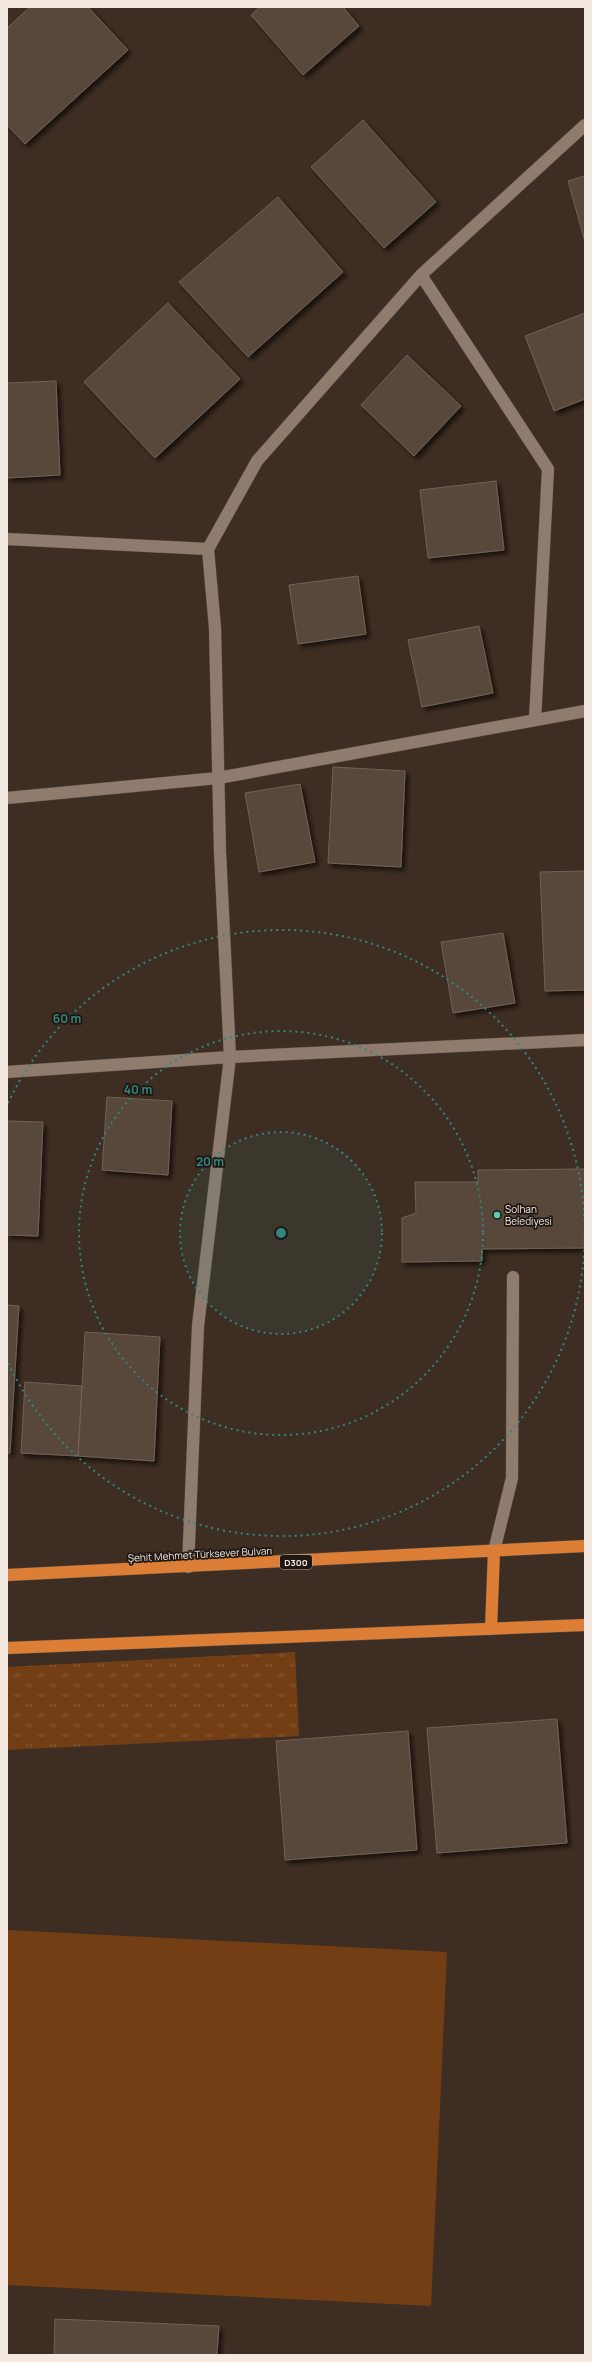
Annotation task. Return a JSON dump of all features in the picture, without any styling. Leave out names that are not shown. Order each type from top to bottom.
[{"type":"highway","name":"Şehit Mehmet Türksever Bulvarı","points":[[7,1575],[585,1546]]},
{"type":"highway","points":[[491,1629],[494,1551]]},
{"type":"highway","points":[[7,1648],[585,1625]]},
{"type":"street","points":[[188,1567],[198,1326],[230,1057],[218,778],[215,628],[208,549],[257,462],[421,275],[585,126]]},
{"type":"street","points":[[421,275],[548,469],[535,720]]},
{"type":"street","points":[[7,539],[208,549]]},
{"type":"street","points":[[7,798],[218,778],[585,711]]},
{"type":"street","points":[[7,1072],[230,1057],[585,1040]]},
{"type":"street","points":[[494,1551],[512,1478],[512,1277]]},
{"type":"green space","points":[[295,1652],[299,1736],[7,1750],[7,1667]]},
{"type":"green space","points":[[7,1930],[447,1952],[431,2306],[7,2285]]},
{"type":"building","points":[[30,7],[88,7],[128,50],[25,144],[7,125],[7,28]]},
{"type":"building","points":[[260,7],[343,7],[359,26],[303,75],[251,15]]},
{"type":"building","points":[[363,120],[436,202],[384,248],[311,167]]},
{"type":"building","points":[[585,176],[585,242],[568,181]]},
{"type":"building","points":[[278,197],[343,272],[248,357],[179,282]]},
{"type":"building","points":[[168,303],[240,379],[155,458],[84,382]]},
{"type":"building","points":[[585,313],[585,399],[554,411],[525,336]]},
{"type":"building","points":[[407,355],[461,406],[414,456],[361,405]]},
{"type":"building","points":[[56,381],[60,475],[7,478],[7,383]]},
{"type":"building","points":[[496,481],[504,550],[428,558],[420,490]]},
{"type":"building","points":[[358,576],[366,634],[298,644],[289,585]]},
{"type":"building","points":[[479,626],[493,693],[422,707],[408,640]]},
{"type":"building","points":[[333,767],[405,771],[401,867],[328,863]]},
{"type":"building","points":[[300,784],[315,862],[259,872],[245,793]]},
{"type":"building","points":[[585,871],[585,990],[545,991],[540,872]]},
{"type":"building","points":[[503,933],[515,1003],[453,1013],[441,942]]},
{"type":"building","points":[[107,1097],[172,1101],[168,1175],[102,1170]]},
{"type":"building","points":[[7,1121],[43,1122],[38,1236],[7,1235]]},
{"type":"building","name":"Solhan Belediyesi","points":[[585,1169],[585,1248],[482,1249],[482,1261],[402,1262],[402,1218],[416,1213],[415,1182],[478,1182],[478,1170]]},
{"type":"building","points":[[7,1305],[19,1306],[10,1453],[7,1453]]},
{"type":"building","points":[[85,1332],[160,1337],[154,1461],[78,1456]]},
{"type":"building","points":[[25,1382],[82,1386],[78,1456],[21,1453]]},
{"type":"building","points":[[557,1719],[567,1843],[437,1853],[427,1728]]},
{"type":"building","points":[[408,1731],[417,1850],[285,1860],[276,1741]]},
{"type":"building","points":[[55,2319],[219,2326],[217,2355],[54,2355]]},
{"type":"place","name":"Solhan Belediyesi","points":[[497,1215]]}]
